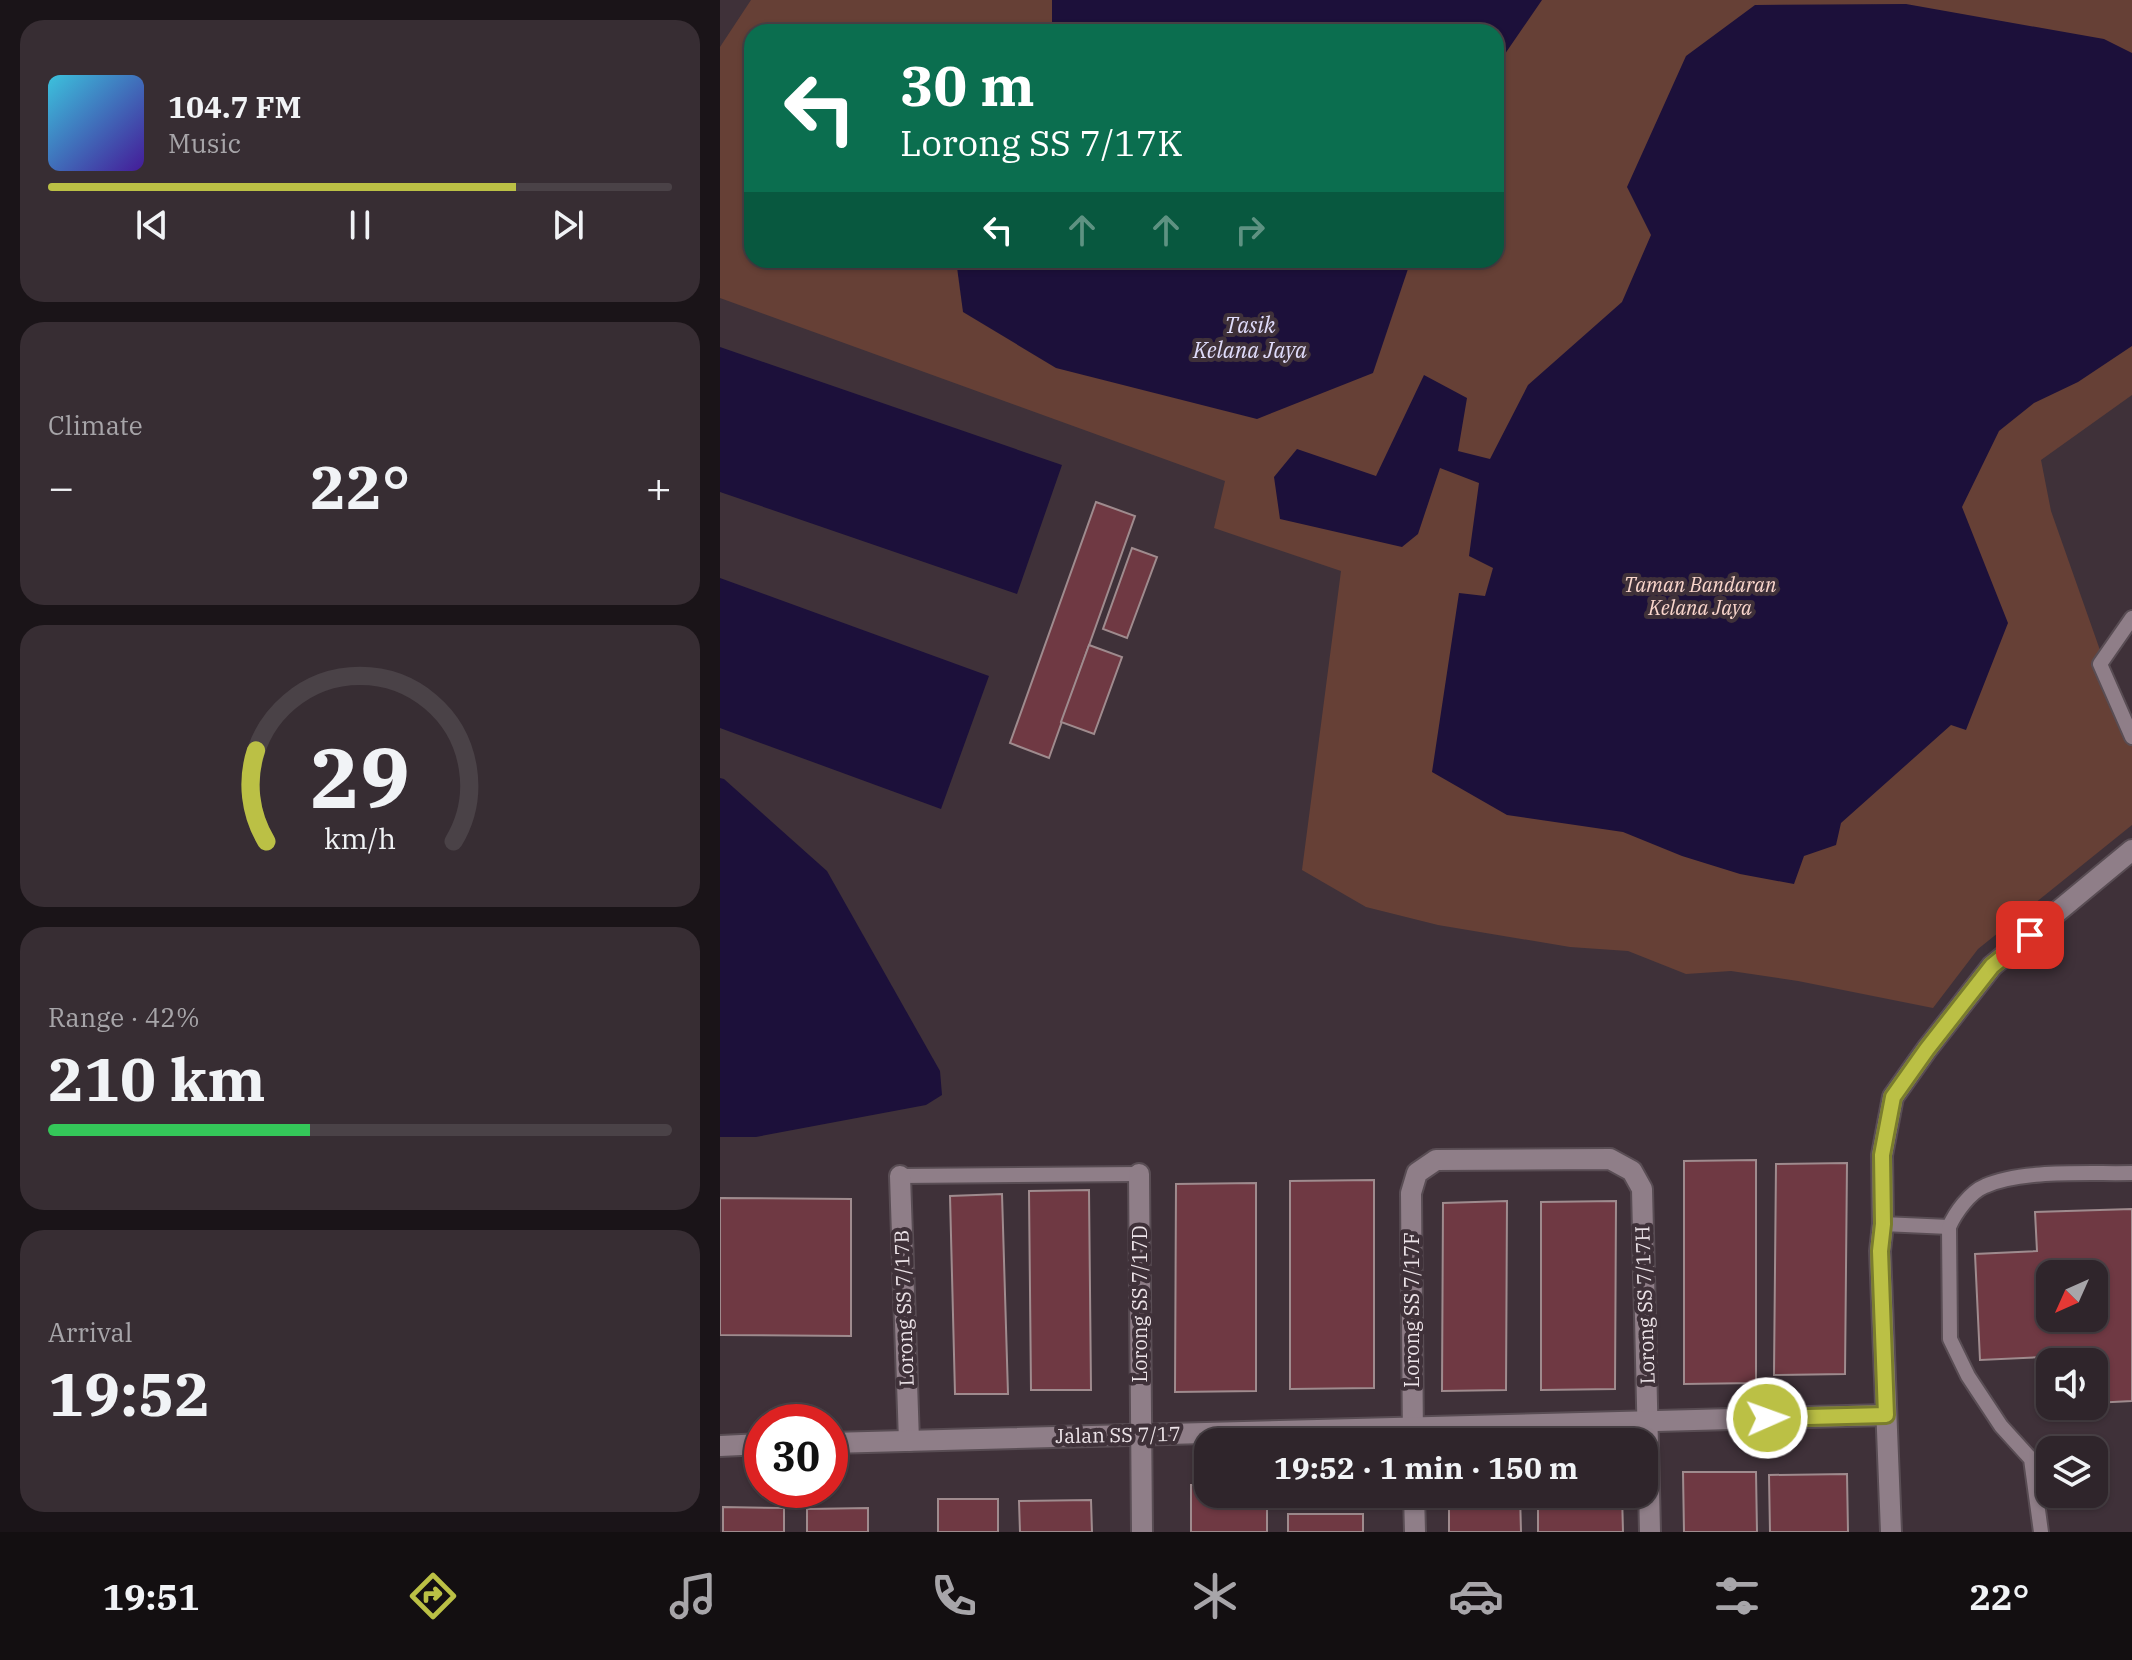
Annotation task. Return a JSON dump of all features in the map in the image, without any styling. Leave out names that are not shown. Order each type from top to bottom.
[{"type":"street","points":[[1891,1532],[1880,1251],[1883,1224],[1882,1155],[1893,1097],[1992,966],[2132,850]]},
{"type":"street","name":"Lorong SS 7/17H","points":[[1411,1193],[1417,1173],[1436,1160],[1610,1159],[1632,1171],[1642,1189],[1650,1532]]},
{"type":"street","name":"Lorong SS 7/17D","points":[[1139,1174],[1142,1532]]},
{"type":"street","name":"Lorong SS 7/17B","points":[[900,1176],[909,1441]]},
{"type":"street","name":"Lorong SS 7/17F","points":[[1411,1193],[1413,1428]]},
{"type":"street","name":"Jalan SS 7/17","points":[[1530,1428],[1648,1421],[1886,1415]]},
{"type":"street","name":"Jalan SS 7/17","points":[[848,1443],[1194,1435]]},
{"type":"street","points":[[720,1446],[744,1445]]},
{"type":"street","points":[[1414,1508],[1415,1532]]},
{"type":"lane","points":[[2132,618],[2100,664],[2132,737]]},
{"type":"lane","points":[[2041,1532],[2031,1459],[2001,1426],[1968,1376],[1950,1339],[1949,1227],[1954,1215],[1983,1186],[2027,1175],[2132,1173]]},
{"type":"lane","points":[[900,1176],[1139,1174]]},
{"type":"lane","points":[[1883,1224],[1949,1227]]},
{"type":"green space","name":"Taman Bandaran Kelana Jaya","points":[[751,0],[2132,0],[2132,395],[2041,460],[2051,511],[2132,741],[2132,825],[1978,949],[1933,1008],[1731,971],[1686,974],[1628,951],[1570,947],[1438,925],[1366,907],[1302,870],[1341,571],[1214,528],[1225,481],[720,298],[720,47]]},
{"type":"water","points":[[1052,0],[1542,0],[1504,55],[1504,24],[1052,24]]},
{"type":"water","points":[[1906,4],[2104,39],[2132,53],[2132,346],[2078,382],[2034,403],[1999,431],[1962,507],[2008,623],[1966,730],[1951,725],[1841,823],[1836,845],[1804,856],[1794,884],[1740,874],[1682,856],[1623,832],[1507,815],[1432,772],[1459,593],[1485,596],[1493,568],[1469,556],[1479,483],[1440,468],[1418,534],[1402,547],[1280,519],[1274,477],[1297,449],[1376,476],[1424,375],[1467,398],[1458,451],[1490,459],[1528,385],[1622,302],[1651,235],[1627,187],[1686,56],[1755,5]]},
{"type":"water","name":"Tasik Kelana Jaya","points":[[957,268],[1408,268],[1373,373],[1257,419],[1056,368],[963,312]]},
{"type":"water","points":[[720,347],[1062,465],[1017,594],[720,492]]},
{"type":"water","points":[[720,578],[989,676],[941,809],[720,728]]},
{"type":"water","points":[[720,778],[827,871],[940,1071],[942,1095],[926,1105],[756,1137],[720,1137]]},
{"type":"building","points":[[1096,502],[1135,516],[1049,758],[1010,743]]},
{"type":"building","points":[[1132,548],[1157,557],[1127,638],[1103,629]]},
{"type":"building","points":[[1089,645],[1122,657],[1094,734],[1061,722]]},
{"type":"building","points":[[1756,1160],[1756,1383],[1684,1384],[1684,1161]]},
{"type":"building","points":[[1847,1163],[1845,1374],[1774,1375],[1776,1164]]},
{"type":"building","points":[[1374,1180],[1374,1388],[1290,1389],[1290,1181]]},
{"type":"building","points":[[1256,1183],[1256,1391],[1175,1392],[1176,1184]]},
{"type":"building","points":[[1089,1190],[1091,1390],[1031,1390],[1029,1191]]},
{"type":"building","points":[[1002,1194],[1008,1394],[955,1394],[950,1196]]},
{"type":"building","points":[[720,1198],[851,1199],[851,1336],[720,1335]]},
{"type":"building","points":[[1507,1201],[1506,1390],[1442,1391],[1443,1203]]},
{"type":"building","points":[[1616,1201],[1615,1389],[1541,1390],[1541,1202]]},
{"type":"building","points":[[2132,1209],[2132,1401],[2108,1402],[2108,1348],[2036,1348],[2036,1357],[1980,1360],[1975,1254],[2037,1251],[2035,1212]]},
{"type":"building","points":[[1683,1472],[1756,1472],[1757,1532],[1684,1532]]},
{"type":"building","points":[[1847,1474],[1848,1532],[1770,1532],[1769,1475]]},
{"type":"building","points":[[1191,1485],[1194,1485],[1194,1508],[1267,1508],[1267,1532],[1191,1532]]},
{"type":"building","points":[[938,1499],[998,1499],[998,1532],[938,1532]]},
{"type":"building","points":[[1091,1500],[1092,1532],[1020,1532],[1019,1501]]},
{"type":"building","points":[[723,1507],[784,1508],[784,1532],[723,1532]]},
{"type":"building","points":[[868,1508],[868,1532],[807,1532],[807,1509]]},
{"type":"building","points":[[1449,1508],[1520,1508],[1521,1532],[1449,1532]]},
{"type":"building","points":[[1538,1508],[1622,1508],[1623,1532],[1538,1532]]},
{"type":"building","points":[[1288,1514],[1363,1514],[1363,1532],[1288,1532]]},
{"type":"route","points":[[1767,1418],[1886,1415],[1880,1251],[1883,1224],[1882,1155],[1893,1097],[1992,966],[2030,935]]}]
